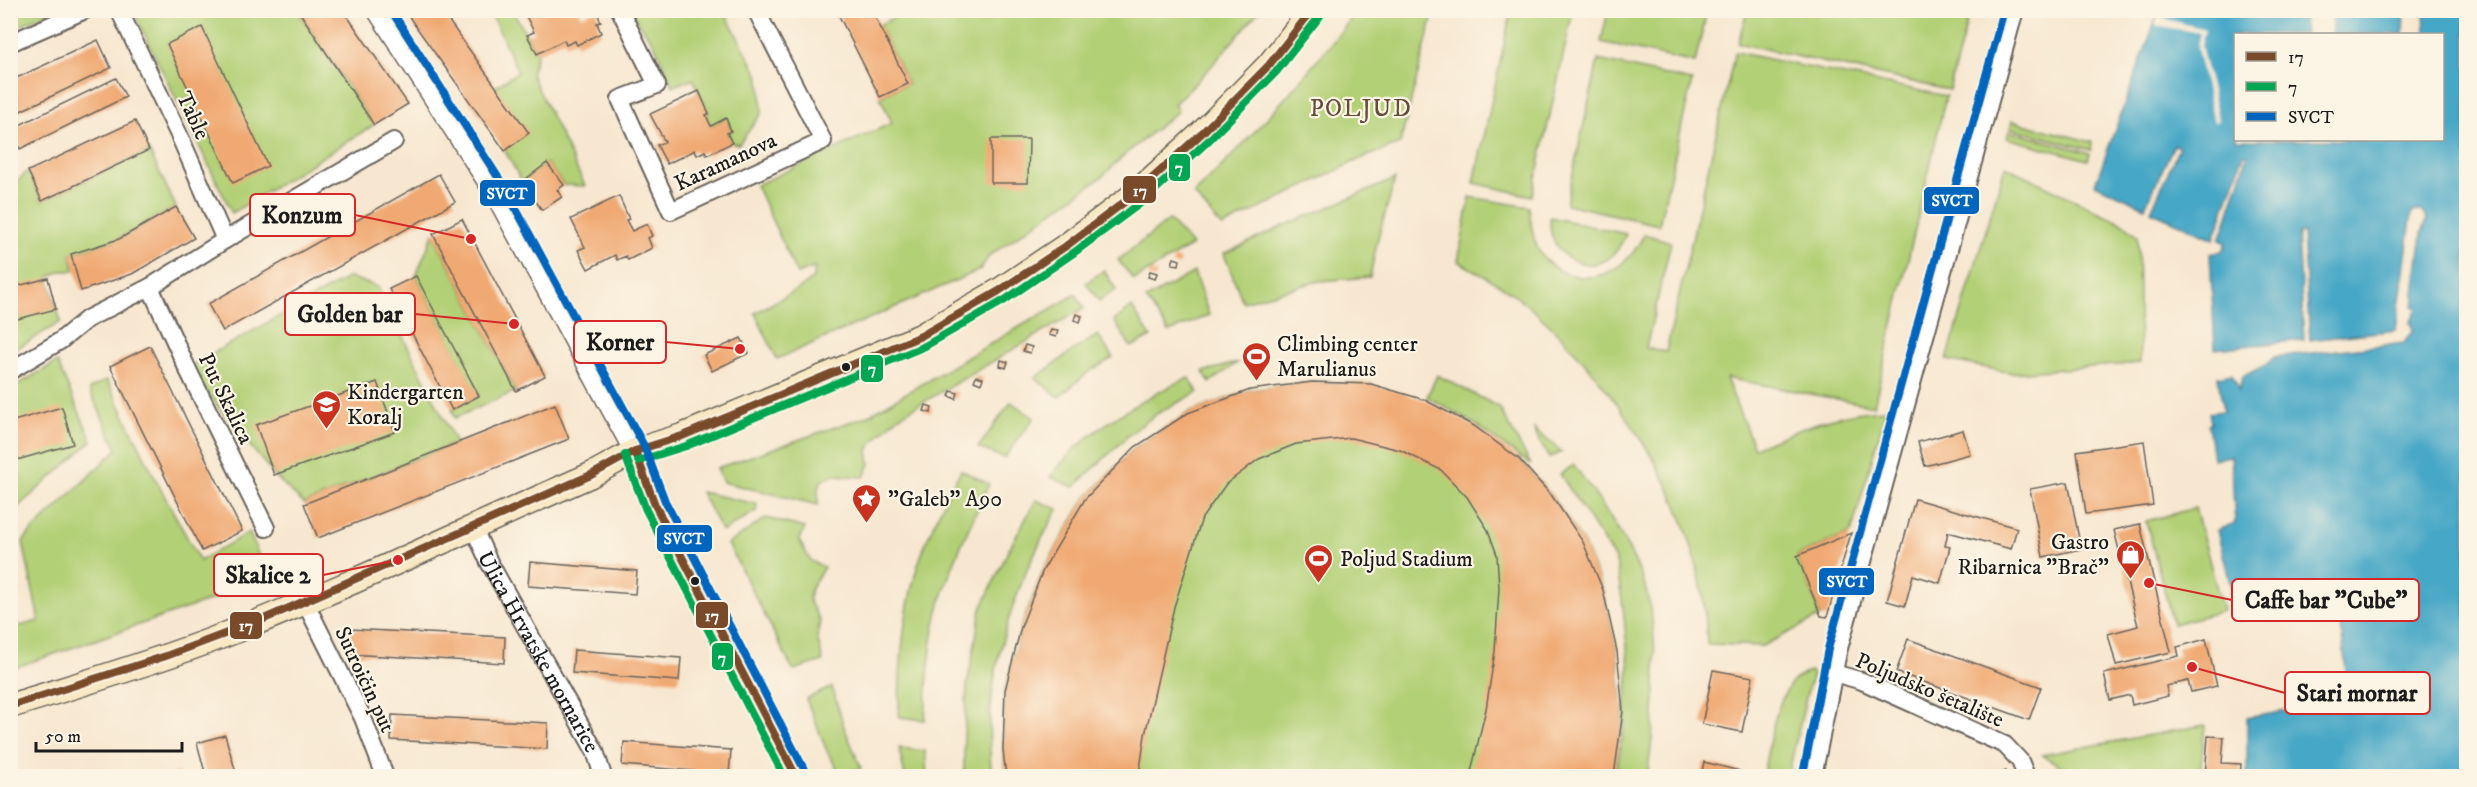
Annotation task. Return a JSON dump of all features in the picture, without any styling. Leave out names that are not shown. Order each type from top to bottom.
[{"type":"main road","name":"Ulica Hrvatske mornarice","points":[[10,706],[92,681],[216,638],[305,602],[591,475],[635,451],[682,436],[921,336],[999,291],[1066,246],[1135,194],[1203,132],[1269,65],[1311,10]]},
{"type":"street","points":[[10,43],[85,10]]},
{"type":"street","name":"Table","points":[[119,10],[180,137],[225,240]]},
{"type":"street","points":[[378,10],[494,190],[635,451],[655,505],[740,665],[796,777]]},
{"type":"street","name":"Karamanova","points":[[620,10],[657,85],[620,99],[671,211],[823,141],[756,10]]},
{"type":"street","points":[[1813,777],[1838,652],[2015,10]]},
{"type":"street","points":[[10,371],[60,341],[87,319],[150,287],[225,240],[394,141]]},
{"type":"street","name":"Put Skalica","points":[[150,287],[266,528]]},
{"type":"street","name":"Ulica Hrvatske mornarice","points":[[473,527],[489,562],[595,751],[603,777]]},
{"type":"street","name":"Sutroičin put","points":[[305,602],[363,718],[385,777]]},
{"type":"street","name":"Poljudsko šetalište","points":[[1834,673],[1862,681],[2005,745],[2020,761],[2026,777]]},
{"type":"green space","points":[[11,10],[52,10],[52,11],[11,30]]},
{"type":"green space","points":[[907,10],[1259,11],[1208,70],[1174,104],[1178,111],[1122,157],[1102,177],[989,256],[980,270],[777,359],[755,313],[802,287],[813,278],[815,267],[797,274],[756,185],[892,123],[880,97],[908,84],[879,25]]},
{"type":"green space","points":[[1747,10],[1970,11],[1949,90],[1738,43]]},
{"type":"green space","points":[[133,11],[298,11],[374,125],[232,213]]},
{"type":"green space","points":[[490,11],[513,11],[537,54],[531,74],[585,186],[564,185],[547,163],[522,182],[505,151],[495,87],[518,72]]},
{"type":"green space","points":[[630,11],[724,11],[760,78],[762,113],[739,144],[732,143],[727,133],[731,131],[726,118],[711,126],[706,115],[709,113],[693,79],[673,86],[654,44]]},
{"type":"green space","points":[[1357,11],[1434,11],[1400,144],[1358,160],[1222,227],[1194,194],[1279,105]]},
{"type":"green space","points":[[1511,11],[1573,11],[1532,196],[1474,183]]},
{"type":"green space","points":[[1608,11],[1707,11],[1695,63],[1601,42]]},
{"type":"green space","points":[[1735,52],[1946,96],[1874,406],[1726,378],[1754,448],[1802,428],[1834,418],[1886,410],[1851,533],[1797,556],[1821,616],[1763,646],[1707,644],[1702,591],[1694,556],[1677,506],[1647,448],[1607,390],[1561,337],[1513,294],[1458,261],[1470,197],[1529,207],[1533,235],[1540,253],[1553,266],[1574,276],[1599,275],[1620,265],[1638,246],[1644,234],[1671,242],[1646,348],[1666,352]]},
{"type":"green space","points":[[1598,60],[1692,81],[1659,225],[1566,204]]},
{"type":"green space","points":[[2012,121],[2092,142],[2091,150],[2010,128]]},
{"type":"green space","points":[[2009,131],[2090,153],[2088,160],[2007,138]]},
{"type":"green space","points":[[149,150],[176,207],[119,239],[71,254],[74,271],[60,271],[48,278],[61,322],[11,352],[11,187],[28,171],[42,201]]},
{"type":"green space","points":[[2005,166],[2124,224],[2138,236],[2140,363],[2012,373],[1947,360]]},
{"type":"green space","points":[[1395,179],[1377,242],[1370,277],[1319,281],[1243,302],[1224,254],[1281,227]]},
{"type":"green space","points":[[1550,217],[1626,234],[1610,258],[1598,263],[1581,263],[1566,256],[1555,244]]},
{"type":"green space","points":[[1169,220],[1192,245],[1134,280],[1118,260]]},
{"type":"green space","points":[[433,234],[516,391],[455,418],[452,410],[478,396],[416,276]]},
{"type":"green space","points":[[1104,270],[1116,290],[1099,301],[1086,283]]},
{"type":"green space","points":[[1194,272],[1209,315],[1169,332],[1146,299]]},
{"type":"green space","points":[[349,277],[378,287],[456,443],[304,504],[274,475],[187,368]]},
{"type":"green space","points":[[1076,294],[1084,308],[898,417],[877,437],[868,450],[870,464],[864,477],[835,475],[822,480],[818,489],[818,505],[723,482],[717,468],[867,416]]},
{"type":"green space","points":[[1132,307],[1151,337],[1131,347],[1114,321]]},
{"type":"green space","points":[[1098,335],[1113,358],[1090,371],[1059,397],[1035,378],[1075,349]]},
{"type":"green space","points":[[57,362],[92,441],[11,513],[10,389]]},
{"type":"green space","points":[[1239,362],[1210,382],[1203,372]]},
{"type":"green space","points":[[1437,375],[1499,407],[1531,465],[1473,423],[1427,397]]},
{"type":"green space","points":[[1189,378],[1198,392],[1158,413],[1131,433],[1074,487],[1050,477],[1074,449],[1089,436],[1146,399]]},
{"type":"green space","points":[[107,380],[159,486],[200,561],[249,532],[269,580],[11,669],[11,628],[39,621],[23,542],[117,449],[89,389]]},
{"type":"green space","name":"Poljud Stadium","points":[[1312,382],[1371,384],[1519,459],[1552,496],[1583,542],[1603,590],[1617,651],[1623,711],[1614,776],[1006,776],[1003,750],[1005,690],[1021,627],[1043,570],[1085,499],[1135,447],[1188,413],[1250,390]]},
{"type":"green space","points":[[1011,402],[1034,418],[1004,458],[978,448]]},
{"type":"green space","points":[[1534,429],[1562,452],[1549,458]]},
{"type":"green space","points":[[1574,465],[1627,546],[1648,596],[1654,647],[1655,702],[1647,776],[1616,776],[1624,727],[1629,667],[1623,607],[1616,561],[1560,474]]},
{"type":"green space","points":[[961,470],[989,484],[957,555],[937,614],[928,675],[925,720],[899,717],[902,646],[915,575],[935,521]]},
{"type":"green space","points":[[701,492],[757,504],[756,511],[722,532]]},
{"type":"green space","points":[[1036,500],[1058,509],[1027,571],[1003,638],[995,673],[991,707],[992,776],[964,776],[967,686],[981,609],[1008,551]]},
{"type":"green space","points":[[2195,508],[2223,611],[2173,624],[2146,521]]},
{"type":"green space","points":[[766,518],[805,528],[799,540],[811,561],[824,567],[811,588],[809,600],[820,621],[817,637],[823,661],[793,670],[728,544]]},
{"type":"green space","points":[[1811,672],[1813,675],[1788,776],[1763,776],[1776,715],[1782,699],[1799,676]]},
{"type":"green space","points":[[832,687],[844,727],[861,768],[844,776],[841,776],[827,751],[806,699]]},
{"type":"green space","points":[[2205,725],[2200,776],[2077,776],[2042,755]]},
{"type":"green space","points":[[899,748],[925,751],[927,776],[905,776]]},
{"type":"water","points":[[2159,11],[2303,11],[2305,33],[2234,33],[2234,141],[2444,141],[2444,33],[2425,33],[2424,11],[2466,11],[2466,776],[2247,776],[2247,718],[2410,689],[2406,672],[2347,682],[2339,608],[2239,620],[2217,530],[2235,523],[2231,456],[2213,459],[2208,424],[2211,423],[2209,413],[2223,411],[2218,377],[2232,374],[2239,390],[2242,377],[2267,364],[2274,357],[2404,343],[2413,330],[2410,323],[2417,309],[2413,306],[2414,293],[2422,233],[2427,219],[2421,211],[2412,212],[2396,330],[2310,340],[2303,233],[2298,234],[2304,340],[2215,349],[2210,254],[2224,248],[2225,242],[2220,240],[2248,155],[2244,154],[2214,239],[2151,211],[2179,147],[2174,145],[2145,207],[2095,184]]},
{"type":"water","points":[[2332,11],[2404,11],[2403,33],[2332,33]]},
{"type":"pier","points":[[2157,17],[2205,29],[2201,46],[2219,121],[2214,122],[2197,48],[2200,33],[2155,25]]},
{"type":"building","points":[[298,10],[343,10],[408,104],[374,125]]},
{"type":"building","points":[[404,10],[441,10],[529,133],[505,151]]},
{"type":"building","points":[[523,10],[578,10],[581,16],[596,10],[601,22],[597,23],[601,33],[577,45],[575,41],[566,45],[564,40],[537,54],[527,35],[534,32]]},
{"type":"building","points":[[836,10],[872,10],[908,84],[880,97]]},
{"type":"building","points":[[202,27],[268,166],[233,183],[167,44]]},
{"type":"building","points":[[98,40],[111,68],[10,116],[10,81]]},
{"type":"building","points":[[116,78],[126,97],[20,149],[11,129]]},
{"type":"building","points":[[699,91],[709,114],[706,115],[711,126],[726,118],[731,131],[727,133],[732,143],[707,155],[705,151],[697,155],[695,150],[667,164],[657,145],[665,142],[650,114]]},
{"type":"building","points":[[135,121],[149,150],[42,201],[28,171]]},
{"type":"building","points":[[991,139],[1029,139],[1028,183],[991,183]]},
{"type":"building","points":[[547,163],[564,185],[557,190],[562,197],[542,210],[522,182]]},
{"type":"building","points":[[439,174],[455,202],[223,331],[208,304]]},
{"type":"building","points":[[619,196],[632,231],[647,224],[652,236],[648,238],[652,248],[628,260],[626,256],[617,260],[615,255],[588,269],[578,250],[585,247],[571,219]]},
{"type":"building","points":[[176,207],[194,238],[132,274],[81,291],[71,254],[119,239]]},
{"type":"building","points":[[462,219],[545,376],[516,391],[433,234]]},
{"type":"building","points":[[1174,258],[1180,260],[1179,265],[1172,264]]},
{"type":"building","points":[[1150,271],[1157,273],[1155,279],[1148,277]]},
{"type":"building","points":[[416,276],[479,396],[452,410],[389,289]]},
{"type":"building","points":[[48,278],[56,309],[10,321],[10,288]]},
{"type":"building","points":[[1076,314],[1082,316],[1080,322],[1074,320]]},
{"type":"building","points":[[1051,330],[1058,331],[1056,337],[1049,335]]},
{"type":"building","points":[[741,338],[749,353],[712,371],[704,355]]},
{"type":"building","points":[[1025,345],[1032,347],[1030,353],[1023,351]]},
{"type":"building","points":[[150,346],[242,531],[202,551],[110,366]]},
{"type":"building","points":[[1001,360],[1008,362],[1006,368],[1000,366]]},
{"type":"building","points":[[976,376],[983,378],[981,384],[974,381]]},
{"type":"building","name":"Kindergarten Koralj","points":[[377,382],[395,432],[274,475],[256,425]]},
{"type":"building","points":[[1312,382],[1371,384],[1425,400],[1474,426],[1519,459],[1552,496],[1583,542],[1603,590],[1617,651],[1623,711],[1614,776],[1470,776],[1486,709],[1495,651],[1499,588],[1497,555],[1488,530],[1467,497],[1441,470],[1400,450],[1351,438],[1296,444],[1259,459],[1226,484],[1202,518],[1174,607],[1145,735],[1139,776],[1006,776],[1003,750],[1005,690],[1021,627],[1043,570],[1085,499],[1135,447],[1188,413],[1250,390]]},
{"type":"building","points":[[951,391],[958,393],[956,399],[949,396]]},
{"type":"building","points":[[555,404],[569,439],[318,538],[304,504]]},
{"type":"building","points":[[926,405],[932,407],[931,413],[924,411]]},
{"type":"building","points":[[62,407],[73,444],[10,462],[10,422]]},
{"type":"building","points":[[1963,430],[1970,454],[1925,466],[1918,442]]},
{"type":"building","points":[[2144,441],[2153,505],[2086,514],[2077,451]]},
{"type":"building","points":[[2068,482],[2081,549],[2043,557],[2030,489]]},
{"type":"building","points":[[1915,499],[2017,528],[2011,549],[1948,532],[1945,546],[1950,547],[1940,583],[1913,575],[1905,606],[1887,601]]},
{"type":"building","points":[[2140,524],[2171,652],[2116,665],[2108,634],[2138,626],[2114,530]]},
{"type":"building","points":[[1851,533],[1827,617],[1821,616],[1797,556]]},
{"type":"building","points":[[530,562],[637,571],[635,594],[528,586]]},
{"type":"building","points":[[349,629],[505,637],[504,663],[348,654]]},
{"type":"building","points":[[1908,639],[2041,687],[2029,720],[1896,672]]},
{"type":"building","points":[[2206,639],[2217,686],[2191,692],[2188,681],[2166,686],[2168,696],[2132,705],[2130,695],[2110,700],[2104,674],[2179,656],[2177,647]]},
{"type":"building","points":[[574,650],[681,658],[679,681],[572,673]]},
{"type":"building","points":[[1713,670],[1753,677],[1742,732],[1702,724]]},
{"type":"building","points":[[392,715],[548,723],[547,749],[391,740]]},
{"type":"building","points":[[225,735],[237,776],[206,776],[197,743]]},
{"type":"building","points":[[2208,736],[2224,737],[2222,763],[2241,764],[2240,776],[2205,776]]},
{"type":"building","points":[[624,742],[731,750],[729,774],[622,765]]},
{"type":"building","points":[[1704,762],[1740,771],[1739,776],[1701,776]]},
{"type":"building","points":[[2006,771],[2008,776],[1994,776]]},
{"type":"building","points":[[178,772],[180,776],[166,776]]},
{"type":"transit line","name":"SVCT","points":[[391,10],[503,185],[644,446],[665,501],[805,771]]},
{"type":"transit line","name":"17","points":[[10,706],[166,656],[264,619],[591,475],[635,451],[682,436],[921,336],[999,291],[1066,246],[1135,194],[1203,132],[1269,65],[1312,10]]},
{"type":"transit line","name":"SVCT","points":[[1803,774],[1828,649],[2004,10]]},
{"type":"transit line","name":"7","points":[[638,461],[686,446],[925,346],[1005,300],[1142,202],[1210,139],[1276,72],[1320,16]]},
{"type":"transit line","name":"17","points":[[635,451],[655,505],[796,776]]},
{"type":"transit line","name":"7","points":[[625,455],[646,510],[784,776]]},
{"type":"place","name":"Konzum","points":[[471,239]]},
{"type":"place","name":"Golden bar","points":[[514,324]]},
{"type":"place","name":"Korner","points":[[740,349]]},
{"type":"place","name":"Climbing center Marulianus","points":[[1256,382]]},
{"type":"place","name":"Kindergarten Koralj","points":[[326,430]]},
{"type":"place","name":"\"Galeb\" A90","points":[[867,524]]},
{"type":"place","name":"Skalice 2","points":[[398,560]]},
{"type":"place","name":"Gastro Ribarnica \"Brač\"","points":[[2130,580]]},
{"type":"place","name":"Caffe bar \"Cube\"","points":[[2149,583]]},
{"type":"place","name":"Poljud Stadium","points":[[1319,584]]},
{"type":"place","name":"Stari mornar","points":[[2192,667]]},
{"type":"district","name":"POLJUD","points":[[1361,108]]}]
